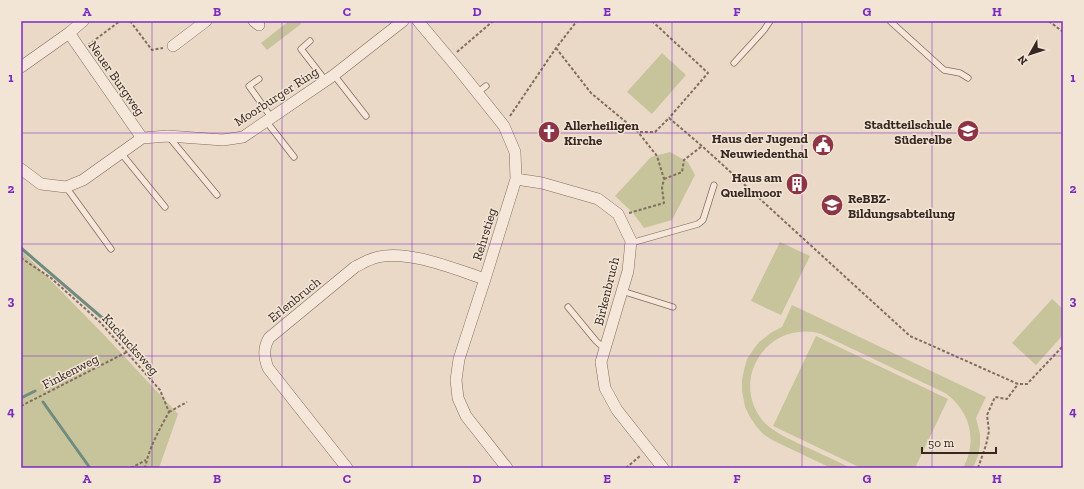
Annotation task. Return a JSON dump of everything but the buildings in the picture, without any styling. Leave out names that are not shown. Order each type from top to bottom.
[{"type":"street","points":[[21,66],[69,33],[83,21]]},
{"type":"street","points":[[173,46],[206,21]]},
{"type":"street","name":"Moorburger Ring","points":[[142,138],[168,136],[223,140],[242,137],[329,78],[403,21]]},
{"type":"street","name":"Rehrstieg","points":[[418,21],[482,89],[504,126],[514,152],[516,179],[459,359],[456,380],[458,398],[466,416],[507,468]]},
{"type":"street","name":"Neuer Burgweg","points":[[69,33],[142,138]]},
{"type":"street","points":[[21,169],[41,184],[66,187],[83,180],[142,138]]},
{"type":"street","name":"Birkenbruch","points":[[516,179],[542,183],[598,200],[618,214],[631,243],[628,271],[601,362],[605,388],[617,410],[663,468]]},
{"type":"street","name":"Erlenbruch","points":[[347,468],[268,368],[264,358],[264,352],[265,345],[269,338],[364,261],[377,257],[395,255],[415,257],[485,279]]},
{"type":"lane","points":[[734,63],[764,30],[770,21]]},
{"type":"lane","points":[[890,21],[944,70],[960,73],[968,78]]},
{"type":"lane","points":[[310,41],[301,49],[366,116]]},
{"type":"lane","points":[[259,79],[249,86],[268,119],[294,157]]},
{"type":"lane","points":[[168,136],[217,196]]},
{"type":"lane","points":[[121,153],[165,207]]},
{"type":"lane","points":[[631,243],[698,224],[703,220],[714,186]]},
{"type":"lane","points":[[66,187],[111,249]]},
{"type":"lane","points":[[622,291],[673,307]]},
{"type":"lane","points":[[568,307],[596,341],[605,349]]},
{"type":"path","points":[[81,50],[120,21]]},
{"type":"path","points":[[130,21],[152,50],[173,46]]},
{"type":"path","points":[[458,52],[493,21]]},
{"type":"path","points":[[510,116],[556,48],[577,21]]},
{"type":"path","points":[[638,132],[655,132],[708,73],[652,21]]},
{"type":"path","points":[[1050,21],[1063,32]]},
{"type":"path","points":[[556,48],[591,93],[638,132],[657,156],[664,179],[662,188],[664,203],[633,213],[618,214]]},
{"type":"path","points":[[669,118],[702,146],[910,336],[1018,384],[1028,384],[1063,346]]},
{"type":"path","points":[[664,179],[682,172],[684,160],[702,146]]},
{"type":"path","name":"Kuckucksweg","points":[[21,258],[52,278],[100,322],[160,390],[169,412]]},
{"type":"path","name":"Finkenweg","points":[[21,406],[127,352]]},
{"type":"path","points":[[978,468],[989,431],[987,415],[995,396],[1007,399],[1018,384]]},
{"type":"path","points":[[145,468],[146,460],[157,433],[169,412],[187,402]]},
{"type":"path","points":[[626,468],[649,449]]},
{"type":"path","points":[[131,468],[146,460]]},
{"type":"shaded area","points":[[289,21],[299,21],[301,24],[267,50],[261,43]]},
{"type":"shaded area","points":[[662,53],[686,75],[652,114],[627,92]]},
{"type":"shaded area","points":[[670,152],[688,162],[695,175],[672,220],[644,228],[633,213],[615,196],[651,157]]},
{"type":"shaded area","points":[[780,242],[810,256],[781,315],[751,301]]},
{"type":"shaded area","points":[[21,250],[108,339],[178,414],[159,468],[21,468]]},
{"type":"shaded area","points":[[1052,299],[1063,309],[1063,335],[1036,365],[1012,343]]},
{"type":"shaded area","points":[[792,305],[986,397],[976,418],[980,434],[980,445],[978,456],[973,468],[963,468],[968,458],[970,447],[969,427],[966,417],[954,400],[945,393],[821,334],[802,332],[786,335],[771,344],[760,356],[753,371],[750,387],[753,404],[763,421],[777,432],[851,468],[831,468],[772,440],[763,434],[750,417],[745,407],[742,391],[744,370],[747,359],[759,342],[772,332],[782,327]]},
{"type":"shaded area","points":[[816,336],[948,399],[915,468],[861,468],[773,426]]},
{"type":"waterway","points":[[21,248],[121,334]]},
{"type":"waterway","points":[[21,398],[35,391]]},
{"type":"waterway","points":[[43,402],[90,468]]},
{"type":"place","name":"Stadtteilschule Süderelbe","points":[[968,131]]},
{"type":"place","name":"Allerheiligen Kirche","points":[[549,132]]},
{"type":"place","name":"Haus der Jugend Neuwiedenthal","points":[[823,145]]},
{"type":"place","name":"Haus am Quellmoor","points":[[797,184]]},
{"type":"place","name":"ReBBZ- Bildungsabteilung","points":[[832,205]]}]
